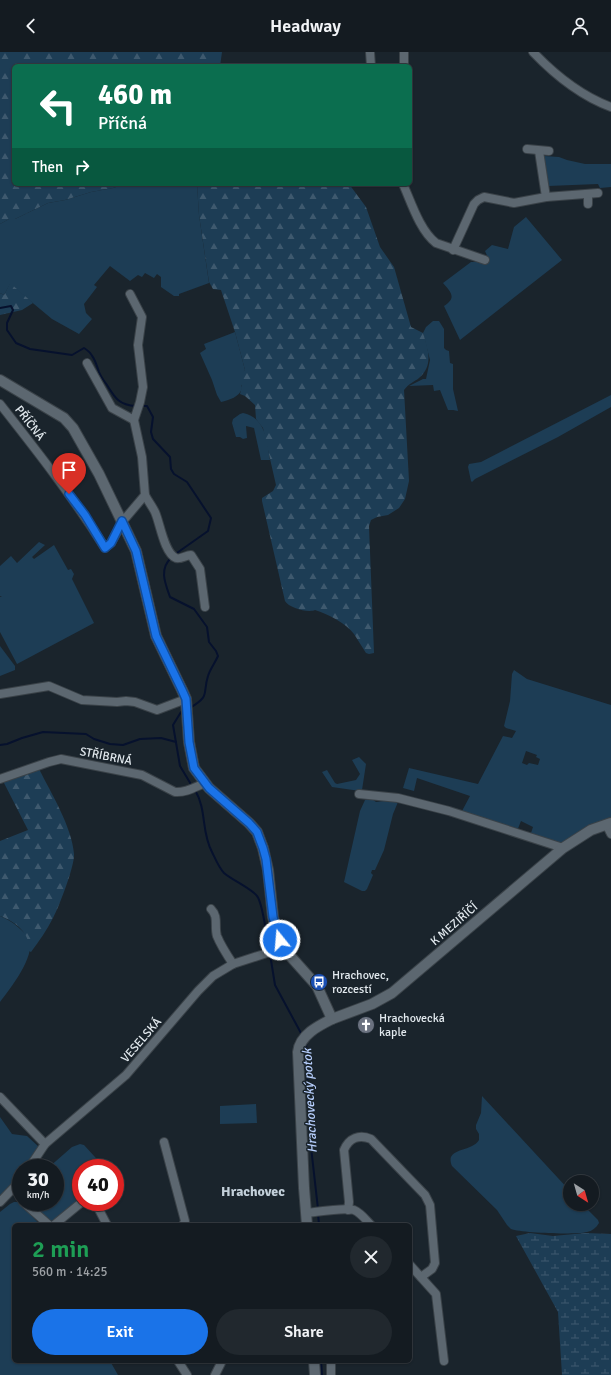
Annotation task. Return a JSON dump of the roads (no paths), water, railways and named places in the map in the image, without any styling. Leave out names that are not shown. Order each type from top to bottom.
[{"type":"street","points":[[370,52],[371,64]]},
{"type":"street","points":[[404,52],[404,64]]},
{"type":"street","points":[[533,52],[556,75],[598,102],[611,107]]},
{"type":"street","points":[[527,149],[549,151]]},
{"type":"street","points":[[539,151],[546,197]]},
{"type":"street","points":[[404,186],[427,234],[436,243],[485,260]]},
{"type":"street","points":[[453,250],[474,204],[484,197],[514,203],[546,197],[598,193]]},
{"type":"street","points":[[588,194],[588,204]]},
{"type":"street","points":[[130,294],[142,317],[138,345],[143,387],[134,420],[142,457],[145,495],[155,512],[165,544],[173,556],[178,558],[191,555],[200,569],[206,607]]},
{"type":"street","points":[[87,363],[112,408],[134,420]]},
{"type":"street","points":[[0,380],[64,418],[73,428],[93,462],[136,551],[156,636],[182,690],[186,706],[189,742],[194,768],[201,785],[249,823],[257,832],[263,848],[268,870],[273,917],[274,950],[317,986],[332,1019]]},
{"type":"street","name":"PŘÍČNÁ","points":[[0,404],[62,483],[85,515],[105,548],[111,543],[122,521]]},
{"type":"street","points":[[122,521],[145,495]]},
{"type":"street","points":[[0,694],[49,686],[82,700],[135,702],[157,710],[186,706]]},
{"type":"street","name":"STŘÍBRNÁ","points":[[0,779],[61,759],[142,775],[168,790],[175,792],[189,790],[201,785]]},
{"type":"street","points":[[359,794],[398,798],[449,810],[562,848]]},
{"type":"street","points":[[609,824],[611,834]]},
{"type":"street","name":"K MEZIŘÍČÍ","points":[[310,1212],[298,1057],[299,1047],[304,1038],[332,1019],[372,1004],[392,993],[562,848],[584,834],[609,824]]},
{"type":"street","points":[[211,909],[216,916],[217,934],[223,948],[233,964]]},
{"type":"street","name":"VESELSKÁ","points":[[35,1159],[45,1144],[126,1075],[213,976],[233,964],[274,950]]},
{"type":"street","points":[[0,1097],[45,1144]]},
{"type":"street","points":[[348,1210],[349,1202],[344,1150],[350,1140],[356,1137],[365,1137],[371,1140],[428,1198],[430,1204],[435,1263],[432,1268],[421,1277]]},
{"type":"street","points":[[164,1142],[185,1221],[184,1223]]},
{"type":"street","points":[[0,1202],[11,1191]]},
{"type":"street","points":[[56,1223],[72,1210]]},
{"type":"street","points":[[307,1223],[310,1212],[348,1210],[353,1210],[360,1214],[369,1223]]},
{"type":"street","points":[[33,1211],[47,1223]]},
{"type":"street","points":[[100,1211],[106,1223]]},
{"type":"street","points":[[412,1268],[436,1294],[444,1361]]},
{"type":"street","points":[[179,1363],[187,1375]]},
{"type":"street","points":[[215,1375],[221,1363]]},
{"type":"street","points":[[314,1363],[315,1375]]},
{"type":"street","points":[[331,1363],[331,1375]]},
{"type":"waterway","name":"Hrachovecký potok","points":[[0,308],[11,306],[13,310],[7,323],[7,330],[16,343],[30,349],[72,355],[84,348],[92,355],[101,376],[115,397],[125,404],[136,406]]},
{"type":"waterway","name":"Hrachovecký potok","points":[[142,406],[147,406],[153,417],[151,432],[153,439],[170,457],[171,469],[174,474],[187,482],[211,518],[208,531],[174,555]]},
{"type":"waterway","name":"Hrachovecký potok","points":[[171,558],[167,562],[164,571],[165,581],[170,597],[194,609],[207,627],[209,642],[218,656],[209,673],[206,682],[205,694],[197,704],[190,708]]},
{"type":"waterway","name":"Hrachovecký potok","points":[[184,711],[181,712],[173,725],[180,766],[192,786]]},
{"type":"waterway","points":[[0,745],[43,732],[86,734],[94,739],[110,744],[123,745],[140,739],[161,738],[176,742]]},
{"type":"waterway","name":"Hrachovecký potok","points":[[195,790],[201,805],[206,837],[219,866],[224,873],[251,890],[259,900],[263,913],[269,950]]},
{"type":"waterway","name":"Hrachovecký potok","points":[[270,954],[275,985],[302,1035]]},
{"type":"waterway","name":"Hrachovecký potok","points":[[306,1042],[310,1138],[318,1209]]},
{"type":"waterway","name":"Hrachovecký potok","points":[[318,1213],[319,1223]]},
{"type":"waterway","name":"Hrachovecký potok","points":[[321,1363],[322,1375]]},
{"type":"place","name":"Hrachovec, rozcestí","points":[[319,982]]},
{"type":"place","name":"Hrachovecká kaple","points":[[366,1025]]},
{"type":"district","name":"Hrachovec","points":[[253,1191]]}]
